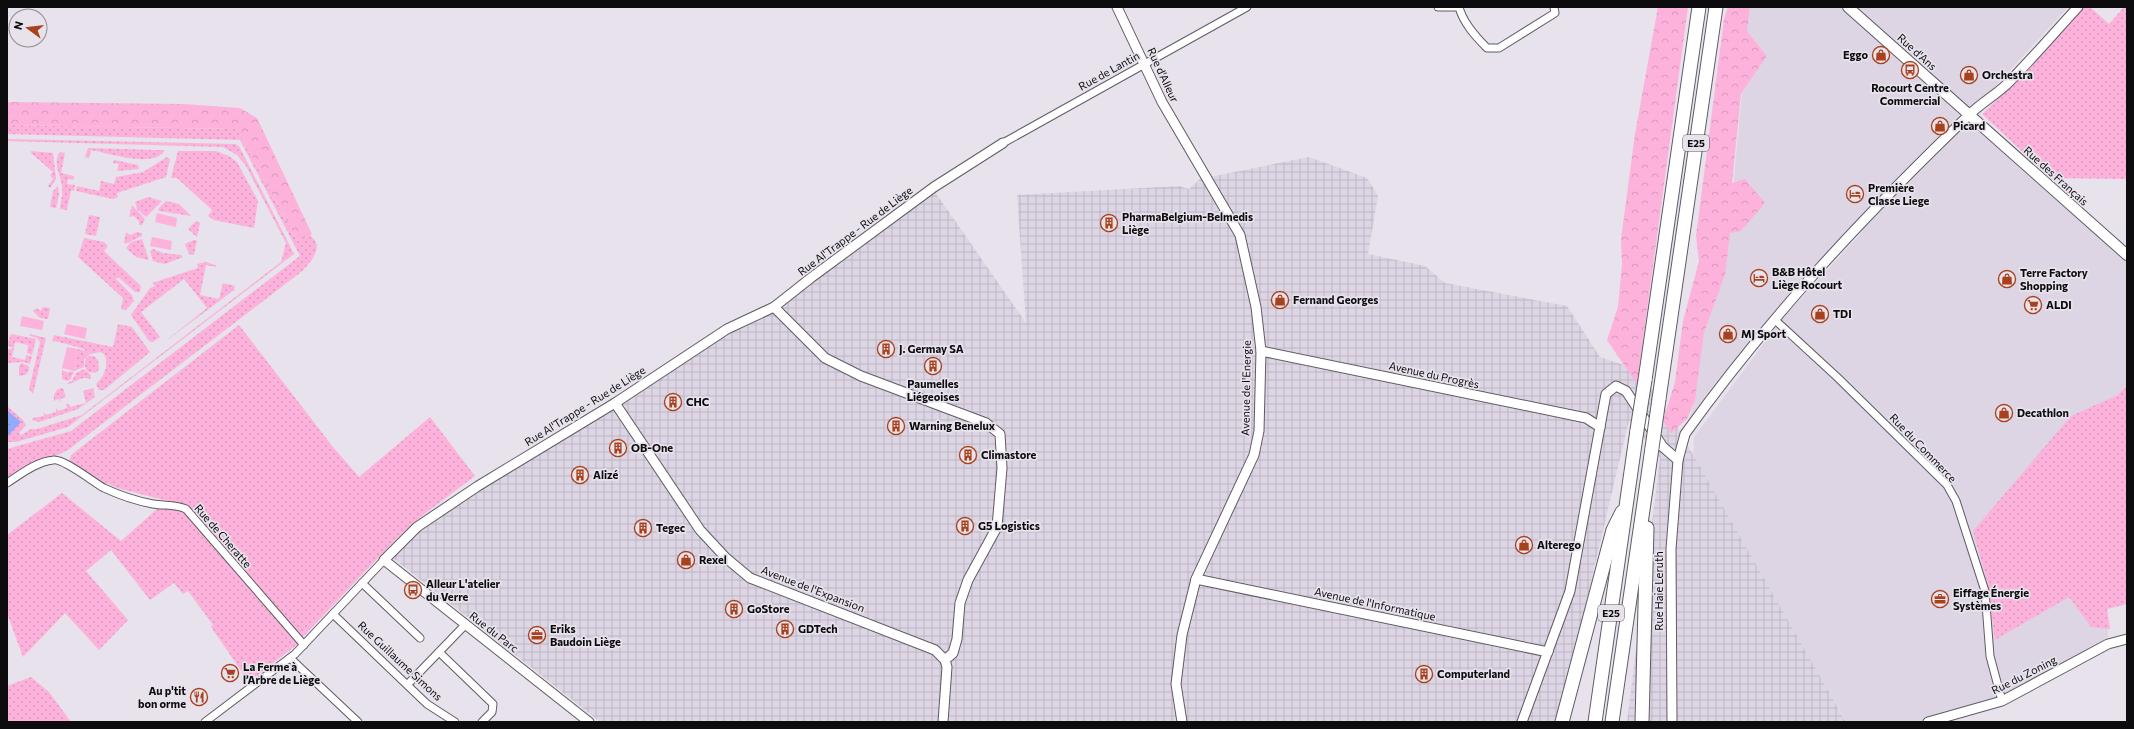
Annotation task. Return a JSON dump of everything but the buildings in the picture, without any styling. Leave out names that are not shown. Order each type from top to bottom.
[{"type":"highway","name":"E25","points":[[1595,722],[1699,7]]},
{"type":"highway","name":"E25","points":[[1612,722],[1716,7]]},
{"type":"highway","points":[[1562,722],[1613,530],[1627,504]]},
{"type":"highway","points":[[1642,722],[1647,529],[1643,508]]},
{"type":"main road","name":"Rue d'Ans","points":[[1848,7],[1969,115]]},
{"type":"main road","name":"Rue des Français","points":[[1969,115],[2127,256]]},
{"type":"street","name":"Rue d'Alleur","points":[[1117,7],[1162,102],[1190,151]]},
{"type":"street","name":"Rue de Lantin","points":[[1003,143],[1247,7]]},
{"type":"street","points":[[1438,7],[1458,7],[1476,37],[1486,48],[1499,48],[1547,19],[1555,13],[1554,7]]},
{"type":"street","name":"Rue Haie Leruth","points":[[1672,722],[1671,549],[1678,460],[1686,434],[1774,319],[1874,210],[1969,115],[2004,86],[2027,64],[2078,7]]},
{"type":"street","name":"Rue Al'Trappe - Rue de Liège","points":[[205,722],[290,658],[417,527],[478,486],[615,403],[727,328],[774,307],[934,187],[1003,143]]},
{"type":"street","name":"Avenue de l'Energie","points":[[1182,722],[1176,684],[1182,635],[1196,579],[1254,455],[1259,431],[1261,351],[1256,307],[1240,235],[1190,151]]},
{"type":"street","points":[[774,307],[825,358],[861,376],[986,423],[1000,434],[1002,468],[997,527],[968,580],[960,603],[957,639],[953,653],[945,660],[946,668],[943,722]]},
{"type":"street","name":"Rue du Commerce","points":[[1774,319],[1837,377],[1947,485],[1960,514],[1985,591],[1990,656],[2002,701]]},
{"type":"street","name":"Avenue du Progrès","points":[[1261,351],[1586,418],[1600,427]]},
{"type":"street","points":[[1522,722],[1570,591],[1606,394],[1616,386],[1626,391],[1663,447],[1678,460]]},
{"type":"street","name":"Avenue de l'Expansion","points":[[615,403],[700,530],[726,558],[750,578],[918,642],[935,650],[945,660]]},
{"type":"street","name":"Rue de Cheratte","points":[[7,483],[32,467],[58,460],[105,488],[120,494],[154,504],[181,507],[186,509],[304,645]]},
{"type":"street","name":"Rue du Parc","points":[[384,560],[589,722]]},
{"type":"street","name":"Avenue de l'Informatique","points":[[1196,579],[1548,652]]},
{"type":"street","points":[[362,583],[420,638]]},
{"type":"street","name":"Rue Guillaume Simons","points":[[333,614],[408,684],[427,704],[455,722]]},
{"type":"street","points":[[408,684],[465,625]]},
{"type":"street","name":"Rue du Zoning","points":[[1928,722],[2002,701],[2108,644],[2127,639]]},
{"type":"street","points":[[439,652],[492,704],[492,712],[482,722]]},
{"type":"street","points":[[290,658],[356,721]]},
{"type":"shaded area","points":[[1750,7],[1841,7],[2127,258],[2127,385],[2118,395],[2127,604],[2107,609],[2108,637],[2002,701],[1942,711],[1951,722],[1847,722],[1693,468],[1694,437],[1783,318],[1863,231],[1856,224],[1688,421],[1695,401],[1704,333],[1725,275],[1742,93],[1767,56],[1747,31]]},
{"type":"shaded area","points":[[1851,7],[2068,7],[1969,115]]},
{"type":"shaded area","points":[[1309,157],[1367,178],[1378,196],[1368,254],[1425,266],[1445,283],[1567,306],[1600,357],[1636,369],[1667,409],[1846,722],[1627,722],[1660,458],[1629,420],[1558,722],[600,722],[393,558],[420,526],[628,397],[832,265],[935,192],[1026,323],[1017,195],[1179,186],[1189,189],[1200,179]]},
{"type":"green space","points":[[1658,7],[1688,7],[1637,384],[1607,340],[1618,307],[1622,264],[1621,239],[1635,134]]},
{"type":"green space","points":[[1728,7],[1750,7],[1747,31],[1767,56],[1741,94],[1732,183],[1745,179],[1765,203],[1741,231],[1730,233],[1725,275],[1704,333],[1695,401],[1687,419],[1671,433],[1663,421],[1675,382],[1683,321],[1699,261],[1696,236],[1724,19]]},
{"type":"green space","points":[[2084,7],[2090,7],[2109,24],[2124,7],[2127,7],[2127,179],[2051,178],[1982,114],[2032,66]]},
{"type":"green space","points":[[7,102],[183,104],[240,108],[257,118],[312,234],[298,241],[237,129],[7,125]]},
{"type":"green space","points":[[7,125],[237,129],[298,241],[310,235],[315,241],[317,247],[315,255],[301,272],[68,450],[7,480],[7,449],[71,431],[300,256],[240,140],[7,134]]},
{"type":"green space","points":[[7,139],[235,144],[239,146],[294,254],[68,427],[16,442],[7,442],[7,437],[20,422],[7,410],[7,406],[22,419],[26,425],[19,433],[21,435],[31,429],[37,429],[82,415],[281,262],[286,243],[246,166],[237,155],[223,147],[7,141]]},
{"type":"green space","points":[[88,148],[165,150],[159,156],[141,159],[91,150],[89,158],[85,157]]},
{"type":"green space","points":[[31,151],[53,153],[56,179],[50,188],[48,186],[53,179],[50,175],[53,172],[31,153]]},
{"type":"green space","points":[[178,151],[216,151],[229,156],[237,162],[258,201],[254,228],[214,220],[208,216],[212,210],[177,178],[171,178]]},
{"type":"green space","points":[[60,152],[65,153],[61,173],[74,176],[73,180],[68,179],[67,184],[75,185],[74,191],[71,190],[67,210],[60,209],[62,189],[57,160]]},
{"type":"green space","points":[[167,157],[170,159],[166,177],[117,193],[118,197],[113,199],[76,191],[77,186],[99,191],[101,181],[114,184],[116,177],[143,172]]},
{"type":"green space","points":[[114,160],[138,165],[139,169],[117,171],[119,164],[113,163]]},
{"type":"green space","points":[[58,186],[59,195],[56,208],[50,207],[53,191]]},
{"type":"green space","points":[[148,197],[162,201],[146,217],[137,209],[135,202]]},
{"type":"green space","points":[[166,201],[179,204],[191,216],[159,211],[158,209]]},
{"type":"green space","points":[[132,205],[145,219],[142,225],[139,225],[139,221],[134,216],[129,217]]},
{"type":"green space","points":[[157,213],[177,218],[176,227],[155,222]]},
{"type":"green space","points":[[89,215],[100,217],[96,236],[85,234]]},
{"type":"green space","points":[[196,221],[200,223],[197,237],[188,229]]},
{"type":"green space","points":[[126,232],[130,235],[137,232],[142,233],[142,236],[125,244]]},
{"type":"green space","points":[[152,237],[172,241],[171,250],[150,246]]},
{"type":"green space","points":[[84,238],[104,242],[108,246],[104,251],[141,286],[140,292],[135,292],[118,277],[116,279],[132,295],[134,301],[126,310],[121,309],[123,298],[78,257]]},
{"type":"green space","points":[[142,239],[149,260],[136,257],[126,248],[131,242]]},
{"type":"green space","points":[[197,240],[194,255],[189,254],[185,244]]},
{"type":"green space","points":[[153,249],[163,253],[181,255],[183,257],[165,264],[153,261],[150,251]]},
{"type":"green space","points":[[205,262],[216,265],[216,267],[206,265],[200,295],[219,299],[223,283],[235,286],[234,290],[162,344],[207,308],[184,279],[141,312],[160,337],[153,342],[149,341],[131,315],[150,288],[155,286],[152,283],[198,268],[197,264]]},
{"type":"green space","points":[[43,307],[50,308],[48,319],[40,318],[33,311],[36,308],[41,311]]},
{"type":"green space","points":[[22,316],[44,321],[42,330],[20,326]]},
{"type":"green space","points":[[67,324],[87,328],[85,339],[64,334]]},
{"type":"green space","points":[[118,324],[132,327],[150,352],[104,390],[99,390],[96,384],[104,374],[106,358],[104,354],[100,352],[91,354],[79,348],[52,341],[54,335],[113,347]]},
{"type":"green space","points":[[239,325],[333,447],[359,477],[430,417],[475,476],[423,515],[397,538],[302,638],[188,506],[117,488],[69,462],[71,455]]},
{"type":"green space","points":[[11,334],[36,339],[32,355],[27,353],[28,345],[15,342],[12,357],[25,360],[26,355],[32,356],[30,364],[24,362],[7,363],[7,350],[13,348],[7,345]]},
{"type":"green space","points":[[30,334],[46,338],[33,394],[29,389],[40,342],[37,338],[30,336]]},
{"type":"green space","points":[[67,347],[78,349],[74,371],[62,368]]},
{"type":"green space","points":[[78,349],[87,351],[90,354],[84,359],[84,367],[74,371]]},
{"type":"green space","points":[[88,356],[94,356],[98,360],[99,369],[96,373],[88,372],[86,368],[85,362]]},
{"type":"green space","points":[[22,363],[29,366],[29,371],[25,375],[19,376],[19,365]]},
{"type":"green space","points":[[84,369],[91,375],[90,379],[83,378],[66,384],[72,381],[76,373]]},
{"type":"green space","points":[[62,370],[69,373],[69,371],[74,372],[70,380],[67,381],[62,379]]},
{"type":"green space","points":[[2127,385],[2127,604],[2107,609],[2110,629],[2091,627],[2069,597],[1995,640],[1988,584],[1973,531],[2071,416],[2118,395]]},
{"type":"green space","points":[[63,388],[66,397],[60,399],[61,402],[58,399],[54,401],[54,396],[58,389]]},
{"type":"green space","points":[[93,388],[95,397],[78,409],[39,422],[32,420],[33,418],[44,416],[43,412],[46,415],[56,412],[56,408],[58,411],[67,408],[66,404],[69,404],[70,407],[86,403],[83,391]]},
{"type":"green space","points":[[62,493],[121,541],[157,509],[181,509],[299,643],[249,682],[211,627],[213,625],[188,591],[183,594],[174,583],[150,600],[111,550],[86,571],[128,620],[99,650],[65,613],[23,657],[7,613],[7,535]]},
{"type":"green space","points":[[31,677],[49,692],[71,722],[7,722],[7,686]]},
{"type":"water","points":[[7,410],[21,422],[7,437]]},
{"type":"place","name":"Eggo","points":[[1881,55]]},
{"type":"place","name":"Rocourt Centre Commercial","points":[[1910,70]]},
{"type":"place","name":"Orchestra","points":[[1969,75]]},
{"type":"place","name":"Picard","points":[[1940,126]]},
{"type":"place","name":"Première Classe Liege","points":[[1855,194]]},
{"type":"place","name":"PharmaBelgium-Belmedis Liège","points":[[1109,223]]},
{"type":"place","name":"B&B Hôtel Liège Rocourt","points":[[1759,278]]},
{"type":"place","name":"Terre Factory Shopping","points":[[2007,279]]},
{"type":"place","name":"Fernand Georges","points":[[1280,300]]},
{"type":"place","name":"ALDI","points":[[2033,305]]},
{"type":"place","name":"TDI","points":[[1820,314]]},
{"type":"place","name":"MJ Sport","points":[[1728,334]]},
{"type":"place","name":"J. Germay SA","points":[[886,349]]},
{"type":"place","name":"Paumelles Liégeoises","points":[[933,366]]},
{"type":"place","name":"CHC","points":[[673,402]]},
{"type":"place","name":"Decathlon","points":[[2004,413]]},
{"type":"place","name":"Warning Benelux","points":[[896,426]]},
{"type":"place","name":"OB-One","points":[[618,448]]},
{"type":"place","name":"Climastore","points":[[968,455]]},
{"type":"place","name":"Alizé","points":[[580,475]]},
{"type":"place","name":"G5 Logistics","points":[[965,526]]},
{"type":"place","name":"Tegec","points":[[643,528]]},
{"type":"place","name":"Alterego","points":[[1524,545]]},
{"type":"place","name":"Rexel","points":[[686,560]]},
{"type":"place","name":"Alleur L'atelier du Verre","points":[[413,590]]},
{"type":"place","name":"Eiffage Énergie Systèmes","points":[[1940,599]]},
{"type":"place","name":"GoStore","points":[[734,609]]},
{"type":"place","name":"GDTech","points":[[785,629]]},
{"type":"place","name":"Eriks Baudoin Liège","points":[[537,635]]},
{"type":"place","name":"La Ferme à l’Arbre de Liège","points":[[230,673]]},
{"type":"place","name":"Computerland","points":[[1424,674]]},
{"type":"place","name":"Au p'tit bon orme","points":[[199,697]]}]
